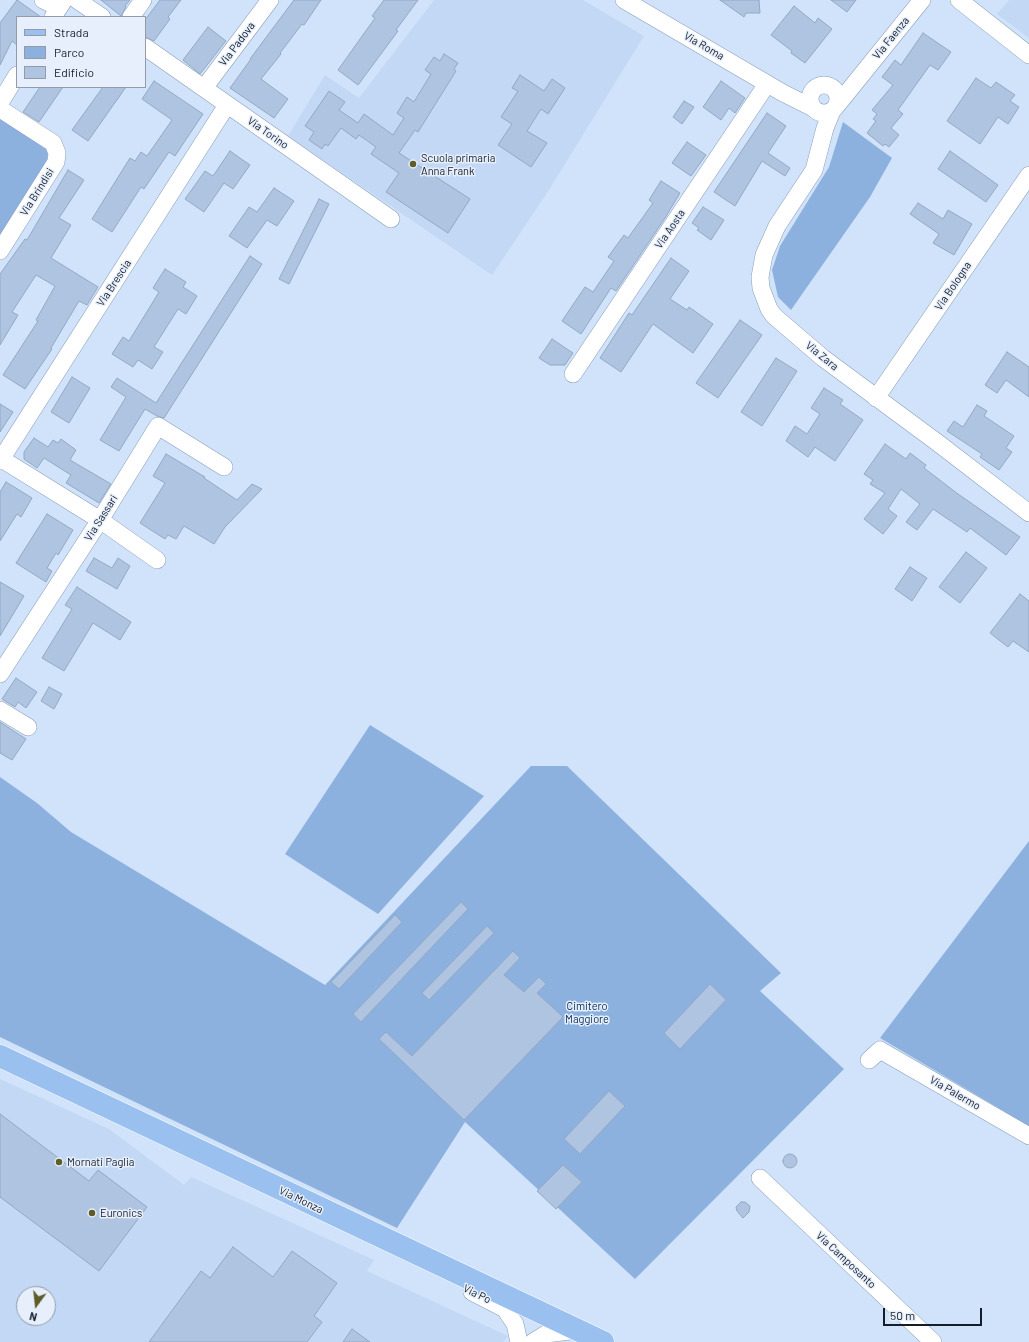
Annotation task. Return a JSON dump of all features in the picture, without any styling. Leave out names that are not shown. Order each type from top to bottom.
[{"type":"main road","name":"Via Monza","points":[[0,1056],[425,1259],[603,1342]]},
{"type":"street","points":[[43,0],[58,8]]},
{"type":"street","points":[[77,0],[101,16]]},
{"type":"street","points":[[132,16],[143,0]]},
{"type":"street","name":"Via Padova","points":[[204,88],[270,0]]},
{"type":"street","name":"Via Roma","points":[[624,0],[783,93],[827,105]]},
{"type":"street","name":"Via Faenza","points":[[827,105],[860,77],[922,0]]},
{"type":"street","points":[[959,0],[1029,55]]},
{"type":"street","name":"Via Torino","points":[[146,48],[391,219]]},
{"type":"street","points":[[0,103],[16,77]]},
{"type":"street","name":"Via Aosta","points":[[573,374],[767,84]]},
{"type":"street","points":[[783,93],[806,92],[814,90],[818,87],[826,86],[827,105]]},
{"type":"street","name":"Via Brescia","points":[[0,459],[227,105]]},
{"type":"street","name":"Via Zara","points":[[827,105],[823,136],[814,170],[777,226],[767,246],[762,264],[761,288],[769,309],[774,316],[823,358],[876,398],[1027,506]]},
{"type":"street","name":"Via Brindisi","points":[[0,109],[53,142],[57,153],[56,162],[0,251]]},
{"type":"street","name":"Via Bologna","points":[[876,398],[1029,175]]},
{"type":"street","name":"Via Sassari","points":[[0,674],[100,520],[158,426],[224,467]]},
{"type":"street","points":[[0,459],[100,520],[157,560]]},
{"type":"street","points":[[0,710],[28,727]]},
{"type":"street","name":"Via Palermo","points":[[874,1055],[1029,1136]]},
{"type":"street","name":"Via Camposanto","points":[[760,1178],[933,1342]]},
{"type":"street","name":"Via Po","points":[[425,1259],[424,1265],[434,1274],[504,1309],[515,1324],[519,1342]]},
{"type":"street","points":[[533,1342],[546,1334],[578,1330]]},
{"type":"shaded area","points":[[434,0],[583,0],[644,36],[547,193],[492,275],[288,136],[325,75],[359,98]]},
{"type":"shaded area","points":[[1009,0],[1029,0],[1029,38],[997,14]]},
{"type":"shaded area","points":[[0,1079],[109,1129],[184,1185],[191,1177],[374,1260],[367,1271],[508,1336],[503,1342],[0,1342]]},
{"type":"green space","points":[[0,118],[46,144],[48,153],[47,163],[0,239]]},
{"type":"green space","points":[[843,122],[892,158],[870,197],[791,310],[778,297],[772,270],[780,246],[829,167]]},
{"type":"green space","points":[[370,725],[484,796],[378,914],[285,854]]},
{"type":"green space","name":"Cimitero Maggiore","points":[[531,766],[567,766],[781,973],[760,991],[844,1069],[635,1279],[465,1122],[397,1228],[0,1037],[0,777],[37,803],[71,832],[325,985]]},
{"type":"green space","points":[[1029,841],[1029,1126],[880,1038]]},
{"type":"building","points":[[17,0],[40,16],[16,16],[16,44],[12,41],[0,65],[0,23]]},
{"type":"building","points":[[101,0],[130,0],[125,6],[126,7],[121,16]]},
{"type":"building","points":[[160,0],[181,0],[168,17],[170,19],[154,41],[146,37],[146,19]]},
{"type":"building","points":[[294,0],[321,0],[304,25],[302,24],[261,79],[288,99],[274,118],[230,88]]},
{"type":"building","points":[[384,0],[418,0],[396,30],[398,31],[358,85],[338,70],[375,18],[372,16]]},
{"type":"building","points":[[720,0],[759,0],[760,13],[746,13],[744,17]]},
{"type":"building","points":[[831,0],[856,0],[847,12]]},
{"type":"building","points":[[794,6],[815,23],[818,18],[832,29],[805,63],[771,35]]},
{"type":"building","points":[[208,27],[226,41],[200,74],[183,60]]},
{"type":"building","points":[[923,33],[951,52],[938,70],[930,65],[898,110],[903,114],[891,128],[899,135],[889,147],[885,144],[883,146],[867,133],[876,121],[873,119],[877,114],[872,110],[893,85],[882,77],[895,60],[901,65]]},
{"type":"building","points":[[444,54],[458,63],[454,69],[456,71],[418,132],[415,130],[399,153],[470,199],[448,233],[386,192],[399,173],[371,154],[376,147],[359,135],[356,139],[341,128],[328,146],[325,144],[322,149],[309,140],[314,132],[305,126],[329,91],[345,102],[339,110],[358,123],[364,114],[393,135],[404,118],[397,113],[407,97],[414,102],[431,74],[425,70],[434,57],[440,61]]},
{"type":"building","points":[[520,75],[544,91],[552,79],[565,88],[548,114],[541,109],[527,131],[547,143],[531,167],[498,145],[512,124],[501,117],[518,91],[512,88]]},
{"type":"building","points":[[976,78],[991,88],[996,82],[1015,95],[1010,101],[1019,107],[1008,124],[998,117],[980,144],[947,121]]},
{"type":"building","points":[[154,81],[203,114],[175,156],[169,152],[144,189],[141,187],[112,232],[92,219],[130,158],[135,161],[141,152],[147,156],[172,120],[142,99]]},
{"type":"building","points":[[721,81],[745,98],[735,113],[729,108],[721,120],[703,107]]},
{"type":"building","points":[[39,88],[62,88],[39,122],[23,112]]},
{"type":"building","points":[[102,88],[125,88],[88,141],[72,130]]},
{"type":"building","points":[[684,101],[694,107],[682,124],[673,117]]},
{"type":"building","points":[[767,113],[786,126],[768,153],[790,168],[785,176],[762,161],[735,206],[714,192]]},
{"type":"building","points":[[687,142],[706,155],[691,176],[672,163]]},
{"type":"building","points":[[230,151],[250,165],[233,189],[224,183],[204,212],[185,199],[205,171],[213,176]]},
{"type":"building","points":[[950,151],[998,185],[986,202],[938,169]]},
{"type":"building","points":[[68,170],[84,180],[59,218],[71,225],[51,258],[98,287],[87,305],[79,301],[51,348],[52,349],[25,389],[3,375],[38,321],[36,320],[55,286],[36,275],[12,312],[18,315],[0,345],[0,274],[25,239],[27,240]]},
{"type":"building","points":[[661,181],[680,193],[616,291],[611,288],[581,334],[562,321],[585,287],[593,292],[614,261],[608,257],[624,235],[628,238],[653,203],[649,200]]},
{"type":"building","points":[[274,188],[294,201],[277,226],[267,220],[247,248],[229,236],[249,207],[257,212]]},
{"type":"building","points":[[319,199],[329,204],[289,284],[279,279]]},
{"type":"building","points":[[918,203],[943,219],[948,210],[972,224],[954,255],[933,243],[939,234],[910,214]]},
{"type":"building","points":[[703,207],[724,220],[711,240],[697,230],[699,228],[692,223]]},
{"type":"building","points":[[250,256],[262,264],[164,418],[145,409],[119,451],[100,440],[126,397],[111,387],[117,378],[156,403]]},
{"type":"building","points":[[671,258],[689,271],[670,299],[687,310],[689,307],[713,324],[693,353],[653,324],[621,372],[600,358],[629,313],[632,315]]},
{"type":"building","points":[[165,269],[186,282],[183,287],[197,296],[186,314],[178,309],[154,347],[163,352],[152,369],[138,360],[133,367],[112,354],[123,337],[129,341],[159,292],[153,288]]},
{"type":"building","points":[[740,320],[762,335],[718,398],[696,383]]},
{"type":"building","points":[[552,339],[573,353],[565,365],[550,365],[539,358]]},
{"type":"building","points":[[1007,352],[1029,367],[1029,397],[1006,380],[997,393],[985,385]]},
{"type":"building","points":[[776,358],[797,371],[762,426],[741,412]]},
{"type":"building","points":[[72,377],[90,388],[69,423],[51,412]]},
{"type":"building","points":[[824,388],[843,400],[840,404],[863,420],[835,461],[815,447],[808,457],[786,441],[795,426],[807,434],[820,414],[811,408]]},
{"type":"building","points":[[0,404],[13,412],[0,432]]},
{"type":"building","points":[[977,405],[987,411],[984,416],[1014,436],[1006,448],[1012,452],[999,470],[980,457],[982,454],[947,431],[954,421],[963,427]]},
{"type":"building","points":[[34,438],[48,447],[53,440],[58,443],[61,439],[76,450],[70,460],[111,484],[99,503],[66,483],[71,475],[44,458],[37,468],[24,459],[24,452]]},
{"type":"building","points":[[885,444],[906,459],[910,453],[926,465],[924,468],[958,494],[1020,537],[1006,555],[970,528],[967,532],[933,509],[917,530],[906,522],[920,504],[901,489],[888,509],[897,516],[883,534],[864,519],[885,493],[870,484],[873,480],[864,474]]},
{"type":"building","points":[[166,454],[205,477],[204,478],[237,500],[252,484],[262,489],[225,527],[214,544],[184,526],[176,539],[168,535],[165,539],[140,523],[165,483],[153,476]]},
{"type":"building","points":[[6,482],[32,498],[21,517],[17,514],[0,541],[0,492]]},
{"type":"building","points":[[47,514],[73,530],[58,555],[56,553],[47,568],[52,571],[46,582],[16,563]]},
{"type":"building","points":[[966,552],[987,568],[960,603],[939,587]]},
{"type":"building","points":[[94,558],[112,568],[118,558],[130,566],[117,589],[86,571]]},
{"type":"building","points":[[910,567],[927,578],[912,601],[895,589]]},
{"type":"building","points":[[0,582],[24,596],[0,636]]},
{"type":"building","points":[[77,587],[131,622],[120,640],[93,623],[64,671],[42,658],[72,609],[65,605]]},
{"type":"building","points":[[1020,594],[1029,601],[1029,652],[1013,641],[1008,647],[990,633]]},
{"type":"building","points":[[16,678],[37,692],[26,708],[18,702],[15,707],[2,699]]},
{"type":"building","points":[[49,687],[62,694],[54,709],[41,701]]},
{"type":"building","points":[[0,722],[26,739],[12,760],[0,753]]},
{"type":"building","points":[[461,902],[468,909],[361,1022],[353,1014]]},
{"type":"building","points":[[395,915],[402,922],[339,989],[331,982]]},
{"type":"building","points":[[487,926],[494,933],[429,1000],[422,993]]},
{"type":"building","points":[[513,951],[520,958],[504,975],[524,992],[539,977],[546,984],[537,993],[563,1017],[464,1120],[379,1039],[386,1032],[412,1056]]},
{"type":"building","points":[[710,984],[726,1000],[680,1049],[664,1033]]},
{"type":"building","points":[[609,1091],[625,1106],[580,1154],[564,1139]]},
{"type":"building","points":[[0,1114],[89,1181],[98,1170],[147,1207],[99,1271],[0,1197]]},
{"type":"building","points":[[790,1154],[795,1156],[797,1161],[795,1166],[790,1168],[785,1166],[783,1161],[785,1156]]},
{"type":"building","points":[[563,1165],[582,1182],[556,1209],[537,1191]]},
{"type":"building","points":[[741,1202],[745,1202],[750,1206],[749,1212],[743,1218],[737,1211],[736,1207]]},
{"type":"building","points":[[233,1247],[273,1277],[292,1251],[337,1283],[314,1316],[322,1322],[307,1342],[149,1342],[201,1271],[210,1278]]},
{"type":"building","points":[[352,1329],[370,1342],[343,1342]]},
{"type":"place","name":"Scuola primaria Anna Frank","points":[[413,164]]},
{"type":"place","name":"Mornati Paglia","points":[[59,1162]]},
{"type":"place","name":"Euronics","points":[[92,1213]]}]
